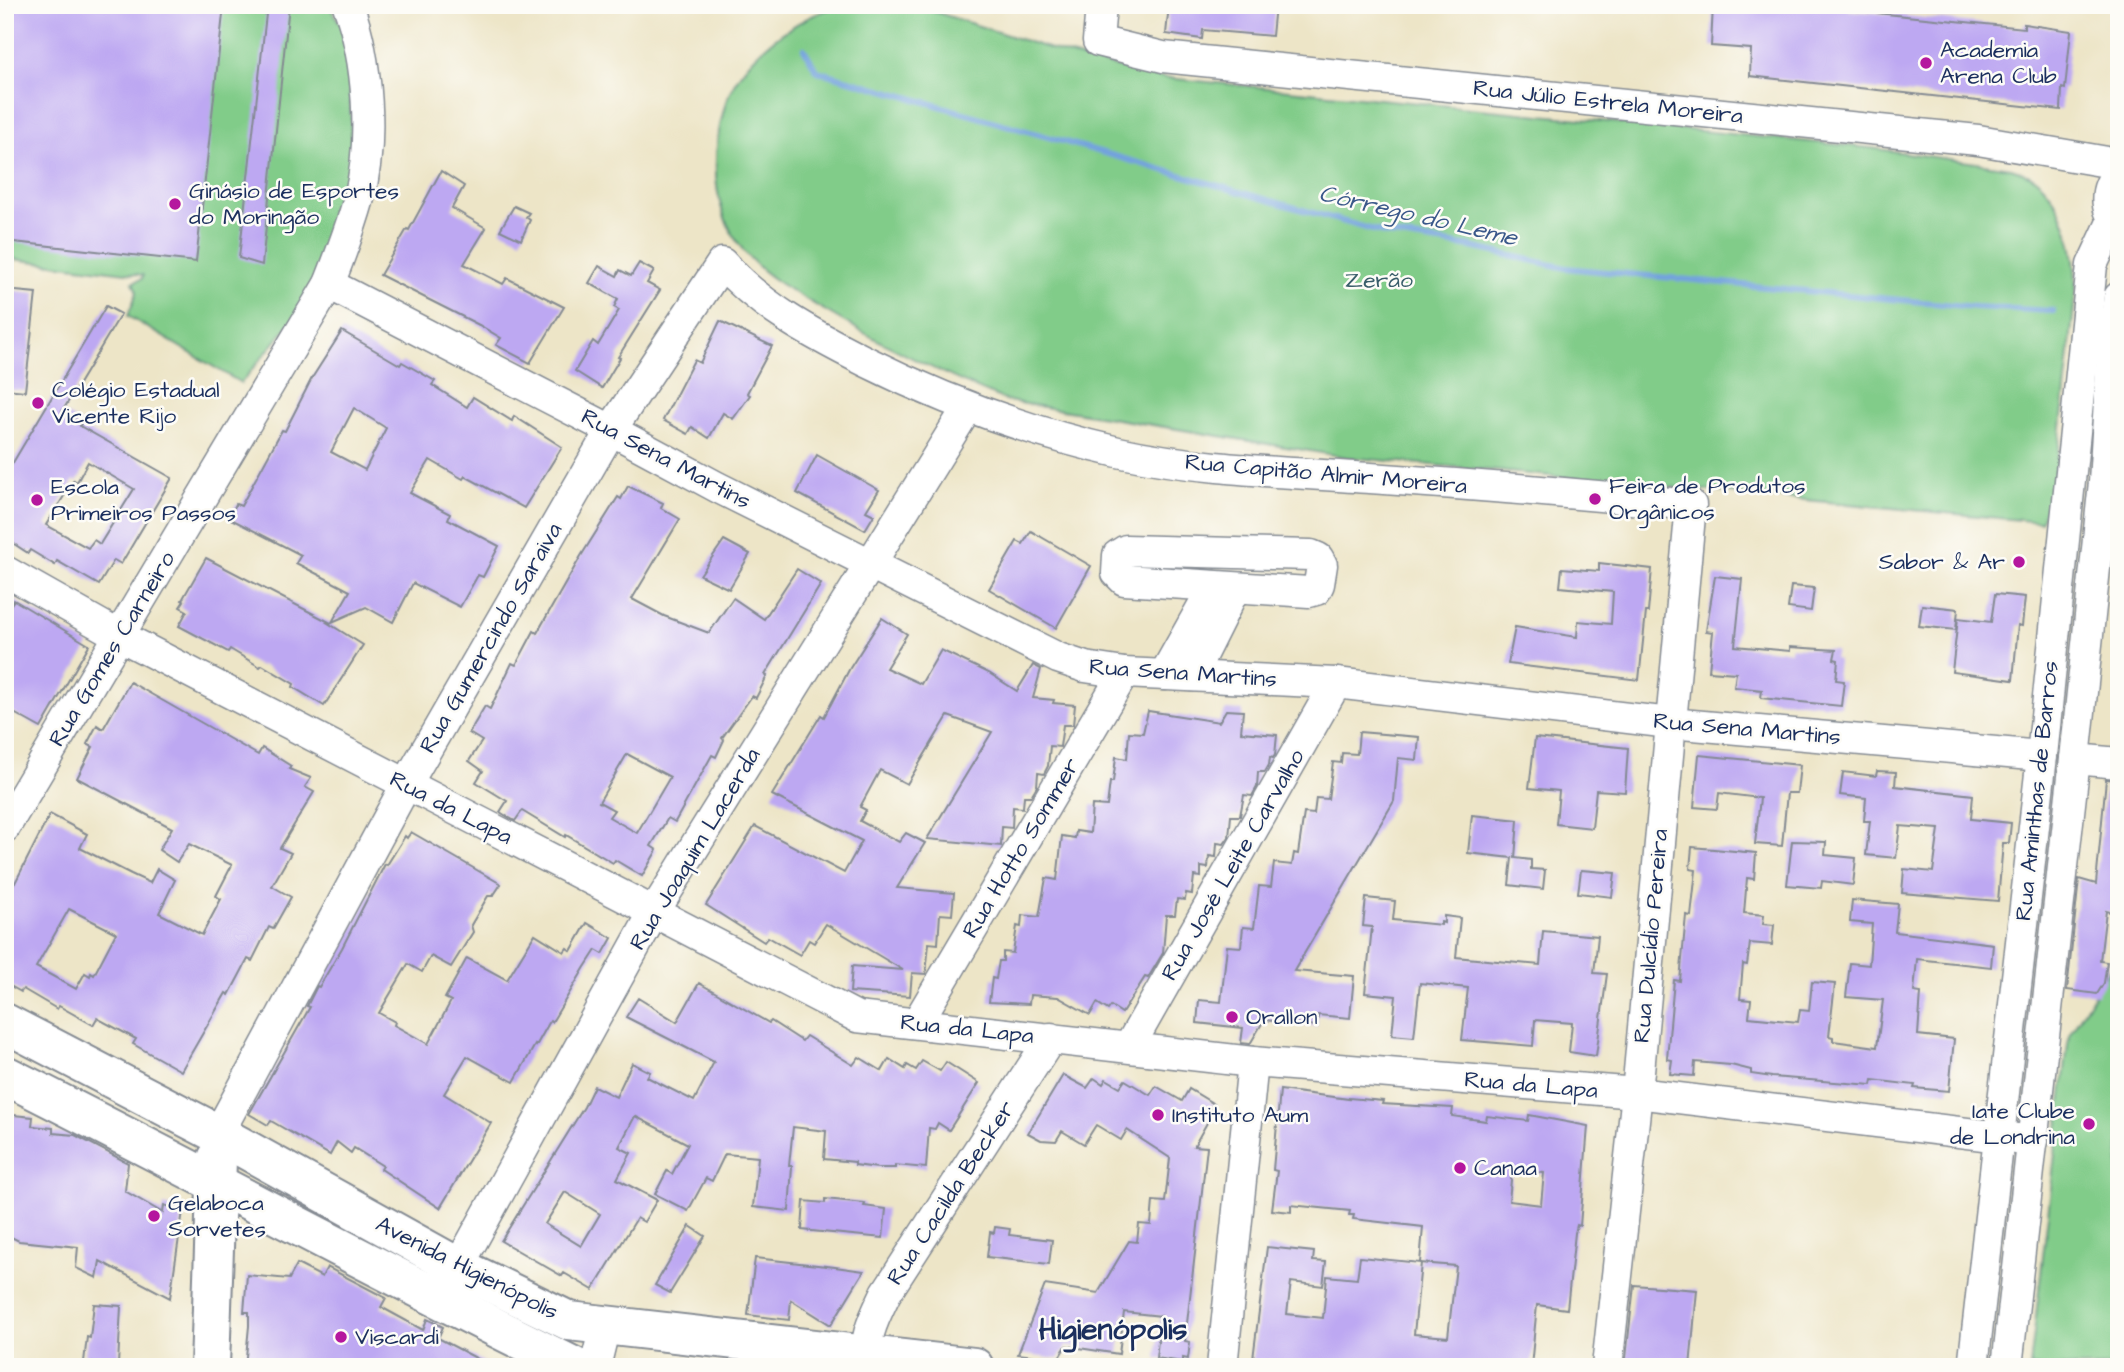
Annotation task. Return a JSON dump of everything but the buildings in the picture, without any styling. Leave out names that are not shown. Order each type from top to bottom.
[{"type":"main road","name":"Avenida Higienópolis","points":[[5,1023],[218,1134],[458,1267],[569,1321],[867,1361],[974,1367]]},
{"type":"main road","name":"Avenida Higienópolis","points":[[5,1075],[216,1181],[433,1297],[575,1367]]},
{"type":"main road","points":[[210,1367],[218,1134]]},
{"type":"street","name":"Rua Gomes Carneiro","points":[[5,827],[329,285],[360,195],[364,161],[366,122],[363,63],[360,43],[348,5]]},
{"type":"street","name":"Rua Júlio Estrela Moreira","points":[[1101,5],[1098,41],[1163,57],[1978,140],[2119,164]]},
{"type":"street","points":[[2116,223],[2108,208],[2106,195],[2110,183],[2119,172]]},
{"type":"street","name":"Rua Aminthas de Barros","points":[[1973,1367],[2042,756],[2092,265],[2116,223]]},
{"type":"street","name":"Rua Capitão Almir Moreira","points":[[722,263],[744,288],[809,331],[892,374],[968,407],[1118,452],[1195,464],[1596,495],[1691,505]]},
{"type":"street","name":"Rua Gumercindo Saraiva","points":[[218,1134],[406,785],[611,430],[722,263]]},
{"type":"street","name":"Rua Sena Martins","points":[[329,285],[871,565],[1058,658],[1085,667],[1124,673],[1336,683],[1670,723],[2042,756]]},
{"type":"street","name":"Rua Aminthas de Barros","points":[[2007,1367],[2075,758],[2111,482],[2113,336],[2119,297]]},
{"type":"street","name":"Rua Joaquim Lacerda","points":[[433,1297],[458,1267],[654,912],[968,407]]},
{"type":"street","name":"Rua Dulcídio Pereira","points":[[1607,1367],[1637,1093],[1691,505]]},
{"type":"street","points":[[1126,550],[1311,555],[1318,558],[1322,565],[1319,584],[1316,590],[1309,592],[1225,587],[1124,580],[1117,573],[1118,555],[1126,550]]},
{"type":"street","name":"Rua da Lapa","points":[[5,571],[120,636],[857,1017],[1253,1062],[1637,1093],[2034,1141]]},
{"type":"street","points":[[1178,676],[1225,587]]},
{"type":"street","name":"Rua Hotto Sommer","points":[[917,1023],[1124,673]]},
{"type":"street","name":"Rua José Leite Carvalho","points":[[1129,1047],[1336,683]]},
{"type":"street","points":[[2075,758],[2119,763]]},
{"type":"street","name":"Rua Cacilda Becker","points":[[867,1361],[871,1326],[886,1293],[1051,1038]]},
{"type":"street","points":[[1222,1367],[1253,1062]]},
{"type":"street","points":[[595,1367],[605,1326]]},
{"type":"green space","name":"Ginásio de Esportes do Moringão","points":[[5,5],[328,5],[346,32],[354,171],[335,236],[299,313],[241,383],[128,316],[137,292],[133,282],[142,279],[143,275],[5,258]]},
{"type":"green space","name":"Zerão","points":[[843,5],[909,5],[923,8],[1066,54],[1157,77],[1871,148],[2011,168],[2027,174],[2041,183],[2057,205],[2072,246],[2076,275],[2058,455],[2054,480],[2041,522],[1346,457],[1008,401],[984,391],[888,346],[778,282],[743,250],[724,217],[716,181],[716,163],[720,127],[731,90],[741,73],[770,42],[806,19]]},
{"type":"green space","name":"Iate Clube de Londrina","points":[[2119,954],[2119,1367],[2030,1367],[2069,1035]]},
{"type":"waterway","name":"Córrego do Leme","points":[[804,49],[817,71],[1387,234],[1471,247],[1566,268],[1975,307],[2053,311]]},
{"type":"place","name":"Academia Arena Club","points":[[1926,63]]},
{"type":"place","name":"Ginásio de Esportes do Moringão","points":[[175,204]]},
{"type":"place","name":"Colégio Estadual Vicente Rijo","points":[[38,403]]},
{"type":"place","name":"Feira de Produtos Orgânicos","points":[[1595,499]]},
{"type":"place","name":"Escola Primeiros Passos","points":[[37,500]]},
{"type":"place","name":"Sabor & Ar","points":[[2019,562]]},
{"type":"place","name":"Orallon","points":[[1232,1017]]},
{"type":"place","name":"Instituto Aum","points":[[1158,1115]]},
{"type":"place","name":"Iate Clube de Londrina","points":[[2089,1124]]},
{"type":"place","name":"Canaa","points":[[1460,1168]]},
{"type":"place","name":"Gelaboca Sorvetes","points":[[154,1216]]},
{"type":"place","name":"Viscardi","points":[[341,1337]]},
{"type":"district","name":"Higienópolis","points":[[1113,1330]]}]
